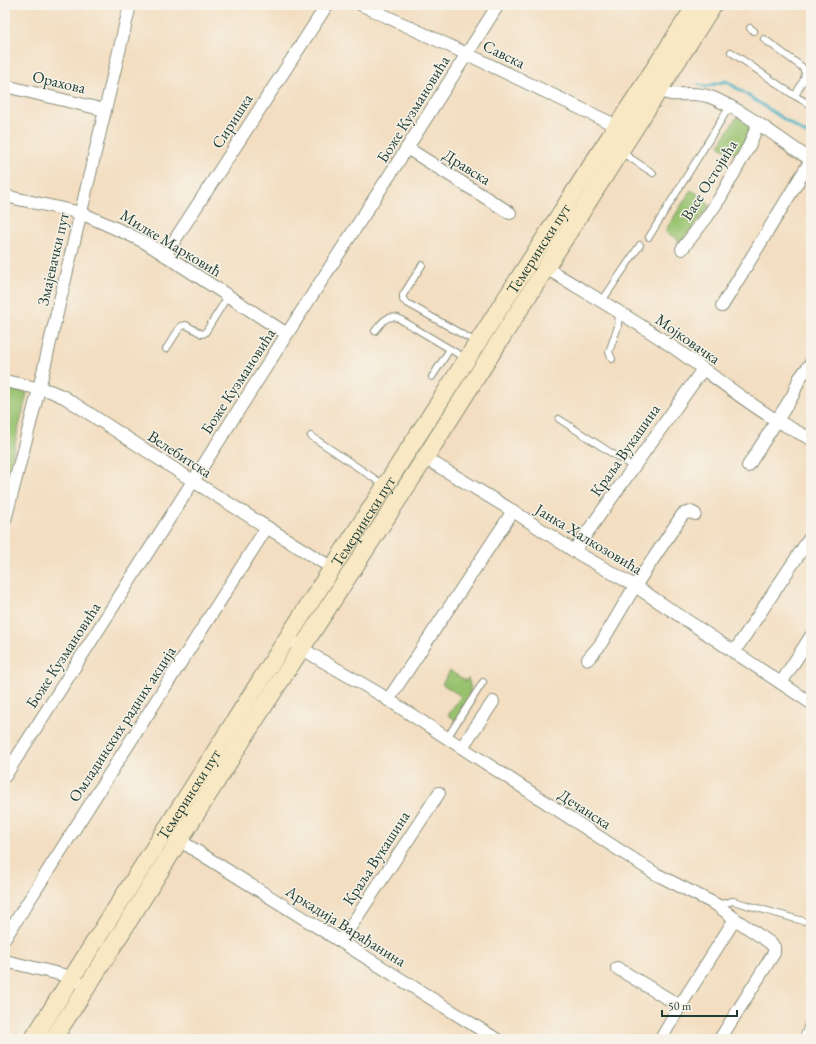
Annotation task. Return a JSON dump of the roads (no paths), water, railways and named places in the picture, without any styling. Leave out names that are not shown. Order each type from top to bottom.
[{"type":"main road","name":"Темерински пут","points":[[33,1039],[477,342],[623,130],[696,5]]},
{"type":"main road","name":"Темерински пут","points":[[53,1039],[620,151],[623,130],[659,90],[713,5]]},
{"type":"street","name":"Змајевачки пут","points":[[5,520],[39,389],[130,5]]},
{"type":"street","name":"Сиришка","points":[[165,255],[327,5]]},
{"type":"street","name":"Савска","points":[[362,5],[623,130]]},
{"type":"street","name":"Боже Кузмановића","points":[[5,776],[498,5]]},
{"type":"street","name":"Орахова","points":[[5,86],[105,110]]},
{"type":"street","points":[[659,90],[673,94],[700,95],[712,98],[730,106],[811,160],[722,306]]},
{"type":"street","name":"Васе Остојића","points":[[682,249],[720,198],[749,146],[758,124]]},
{"type":"street","name":"Дравска","points":[[407,148],[510,214]]},
{"type":"street","name":"Милке Марковић","points":[[5,196],[81,213],[128,234],[146,243],[287,334]]},
{"type":"street","name":"Мојковачка","points":[[546,268],[619,312],[667,343],[777,420],[811,439]]},
{"type":"street","points":[[748,466],[793,395],[799,379],[811,363]]},
{"type":"street","name":"Краља Вукашина","points":[[574,551],[703,369]]},
{"type":"street","name":"Велебитска","points":[[5,381],[50,391],[64,397],[266,528],[332,568]]},
{"type":"street","name":"Јанка Халкозовића","points":[[425,458],[513,511],[574,551],[635,586],[811,703]]},
{"type":"street","points":[[388,700],[513,511]]},
{"type":"street","points":[[588,659],[600,645],[635,586],[683,514],[691,512],[695,514]]},
{"type":"street","name":"Омладинских радних акција","points":[[5,938],[266,528]]},
{"type":"street","points":[[734,652],[811,536]]},
{"type":"street","points":[[781,683],[811,636]]},
{"type":"street","name":"Дечанска","points":[[288,637],[314,656],[388,700],[656,874],[717,905],[769,942],[774,947],[774,953],[720,1039]]},
{"type":"street","points":[[462,748],[493,702]]},
{"type":"street","name":"Краља Вукашина","points":[[341,942],[439,793]]},
{"type":"street","name":"Аркадија Варађанина","points":[[179,840],[496,1039]]},
{"type":"street","points":[[661,1039],[680,1006],[736,919]]},
{"type":"street","points":[[5,961],[72,978],[87,987]]},
{"type":"street","points":[[617,968],[680,1006]]},
{"type":"street","points":[[806,1039],[811,1025]]},
{"type":"lane","points":[[764,39],[802,67],[806,73],[795,96]]},
{"type":"lane","points":[[731,52],[811,106]]},
{"type":"lane","points":[[649,237],[730,106]]},
{"type":"lane","points":[[620,151],[653,173]]},
{"type":"lane","points":[[602,302],[640,245]]},
{"type":"lane","points":[[422,265],[403,295],[403,300],[477,342]]},
{"type":"lane","points":[[166,349],[181,326],[186,326],[202,334],[205,333],[228,296]]},
{"type":"lane","points":[[612,359],[609,352],[618,326],[619,312]]},
{"type":"lane","points":[[375,331],[388,318],[398,318],[467,359]]},
{"type":"lane","points":[[432,377],[450,349]]},
{"type":"lane","points":[[559,419],[633,467]]},
{"type":"lane","points":[[311,436],[385,486]]},
{"type":"lane","points":[[447,738],[483,682]]},
{"type":"lane","points":[[717,905],[733,901],[803,921]]},
{"type":"waterway","points":[[699,84],[705,87],[726,81],[811,137]]}]
